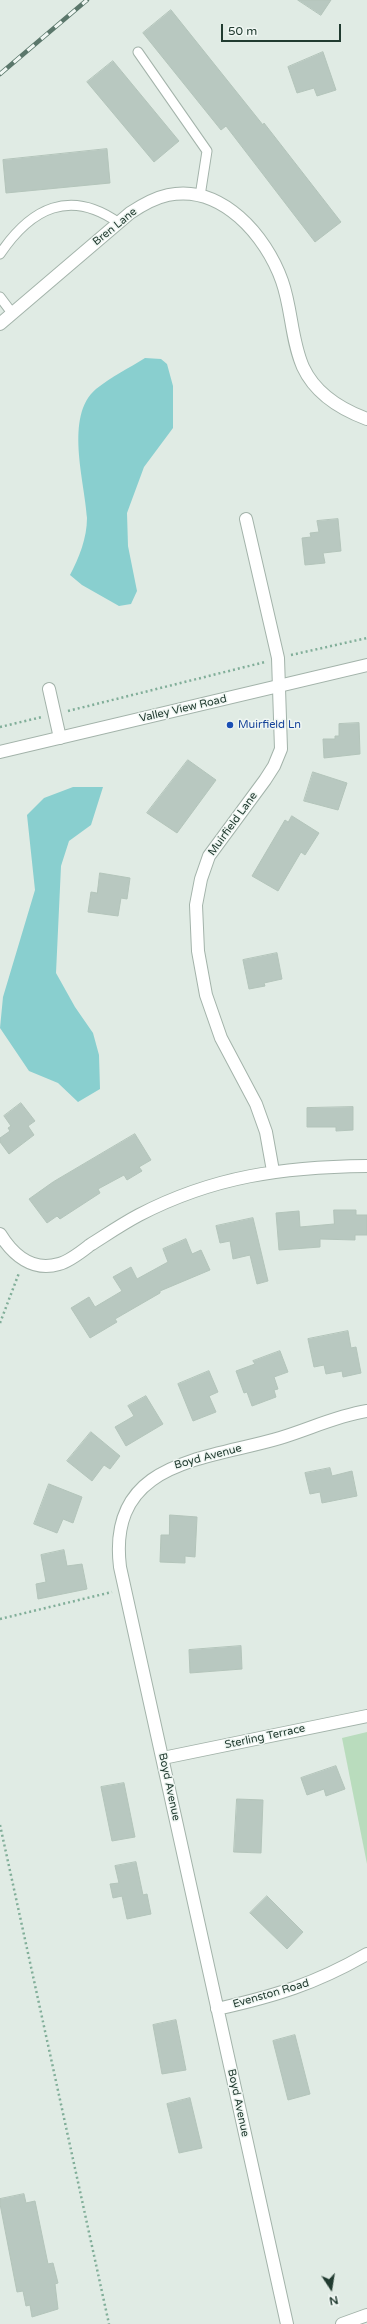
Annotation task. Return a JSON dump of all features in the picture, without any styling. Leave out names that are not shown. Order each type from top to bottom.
[{"type":"street","name":"Bren Lane","points":[[0,324],[118,223],[148,202],[169,195],[200,196],[232,210],[260,240],[273,260],[282,281],[296,344],[303,367],[317,387],[335,404],[367,419]]},
{"type":"street","name":"Muirfield Lane","points":[[246,519],[278,658],[281,749],[274,766],[265,780],[209,856],[201,879],[196,905],[198,951],[206,996],[221,1038],[256,1104],[266,1132],[273,1171]]},
{"type":"street","name":"Valley View Road","points":[[0,752],[367,665]]},
{"type":"street","points":[[49,689],[60,738]]},
{"type":"street","points":[[0,1234],[8,1248],[23,1261],[40,1265],[59,1264],[120,1225],[168,1200],[219,1182],[273,1171],[327,1166],[367,1166]]},
{"type":"street","name":"Boyd Avenue","points":[[287,2324],[120,1567],[117,1544],[123,1521],[133,1500],[148,1482],[168,1469],[190,1460],[281,1438],[344,1415],[367,1412]]},
{"type":"street","name":"Sterling Terrace","points":[[162,1758],[367,1716]]},
{"type":"street","name":"Evenston Road","points":[[217,2009],[295,1989],[333,1974],[367,1954]]},
{"type":"street","points":[[342,2324],[367,2315]]},
{"type":"lane","points":[[138,52],[207,151],[200,196]]},
{"type":"lane","points":[[0,254],[16,232],[34,218],[62,206],[76,204],[89,206],[104,212],[118,223]]},
{"type":"lane","points":[[0,297],[12,314]]},
{"type":"path","points":[[0,727],[55,715],[278,658],[367,638]]},
{"type":"path","points":[[0,1323],[23,1261]]},
{"type":"path","points":[[0,1619],[126,1589]]},
{"type":"path","points":[[0,1825],[109,2324]]},
{"type":"green space","points":[[367,1732],[367,1864],[342,1738]]},
{"type":"water","points":[[145,358],[161,359],[167,364],[173,386],[173,428],[144,467],[127,513],[128,546],[137,591],[131,604],[119,606],[82,585],[70,575],[82,548],[87,525],[86,503],[79,450],[79,432],[81,415],[86,401],[96,389]]},
{"type":"water","points":[[73,787],[103,787],[91,825],[69,841],[61,866],[56,973],[75,1007],[93,1033],[99,1055],[100,1089],[78,1102],[58,1083],[29,1071],[0,1028],[3,997],[35,890],[27,815],[44,798]]},
{"type":"building","points":[[298,0],[331,0],[321,15]]},
{"type":"building","points":[[171,10],[263,125],[264,123],[341,222],[315,242],[226,126],[221,130],[143,33]]},
{"type":"building","points":[[323,52],[336,90],[317,96],[314,88],[297,93],[288,67]]},
{"type":"building","points":[[113,61],[179,141],[154,162],[87,82]]},
{"type":"building","points":[[107,149],[110,183],[6,193],[3,160]]},
{"type":"building","points":[[338,519],[341,551],[323,553],[325,563],[305,565],[302,538],[311,537],[310,533],[319,532],[317,521]]},
{"type":"building","points":[[359,723],[360,754],[324,758],[323,739],[335,739],[335,736],[339,736],[339,724]]},
{"type":"building","points":[[188,760],[216,780],[177,833],[147,813]]},
{"type":"building","points":[[313,772],[347,783],[338,810],[304,801]]},
{"type":"building","points":[[292,816],[319,833],[305,855],[301,852],[278,891],[252,876],[285,820],[288,822]]},
{"type":"building","points":[[100,873],[130,878],[127,899],[121,898],[118,916],[88,912],[91,892],[97,893]]},
{"type":"building","points":[[277,953],[282,979],[264,983],[265,986],[249,989],[243,960]]},
{"type":"building","points":[[21,1103],[35,1121],[28,1126],[34,1135],[9,1154],[0,1142],[0,1138],[10,1131],[8,1128],[11,1126],[4,1116]]},
{"type":"building","points":[[353,1107],[353,1130],[336,1131],[336,1127],[307,1127],[307,1108]]},
{"type":"building","points":[[135,1134],[151,1160],[139,1167],[142,1171],[127,1180],[124,1175],[98,1189],[100,1193],[60,1219],[57,1216],[47,1223],[29,1199],[53,1182]]},
{"type":"building","points":[[334,1210],[356,1210],[356,1215],[367,1215],[367,1235],[355,1235],[355,1240],[320,1239],[320,1247],[279,1250],[276,1213],[299,1211],[300,1227],[334,1224]]},
{"type":"building","points":[[253,1218],[268,1281],[257,1284],[250,1255],[233,1259],[230,1241],[220,1243],[216,1226]]},
{"type":"building","points":[[186,1239],[192,1254],[201,1250],[210,1270],[160,1291],[160,1293],[115,1319],[117,1322],[90,1338],[71,1308],[89,1297],[95,1307],[122,1291],[113,1277],[131,1267],[137,1279],[168,1262],[163,1249]]},
{"type":"building","points":[[348,1331],[351,1348],[356,1347],[361,1373],[343,1377],[342,1371],[326,1374],[324,1365],[314,1367],[308,1339]]},
{"type":"building","points":[[280,1351],[288,1372],[274,1377],[278,1389],[274,1390],[276,1397],[252,1406],[247,1392],[244,1393],[236,1371],[255,1364],[253,1361]]},
{"type":"building","points":[[209,1371],[218,1392],[209,1396],[216,1412],[193,1421],[178,1384]]},
{"type":"building","points":[[146,1396],[163,1424],[126,1446],[115,1427],[134,1416],[128,1406]]},
{"type":"building","points":[[91,1432],[120,1456],[110,1469],[104,1465],[92,1481],[67,1461]]},
{"type":"building","points":[[330,1468],[332,1476],[352,1471],[357,1496],[322,1503],[320,1492],[310,1494],[305,1473]]},
{"type":"building","points":[[49,1484],[82,1497],[73,1523],[63,1519],[57,1533],[34,1524]]},
{"type":"building","points":[[170,1515],[197,1517],[195,1557],[185,1556],[185,1563],[160,1562],[161,1535],[169,1535]]},
{"type":"building","points":[[64,1550],[67,1566],[82,1564],[87,1589],[38,1599],[36,1584],[46,1582],[41,1555]]},
{"type":"building","points":[[241,1646],[242,1669],[190,1673],[189,1650]]},
{"type":"building","points":[[336,1766],[345,1789],[326,1796],[324,1789],[307,1795],[301,1778]]},
{"type":"building","points":[[124,1783],[135,1837],[112,1841],[101,1787]]},
{"type":"building","points":[[237,1799],[263,1800],[261,1853],[234,1852]]},
{"type":"building","points":[[136,1862],[143,1895],[147,1894],[151,1914],[127,1919],[122,1896],[113,1898],[110,1884],[119,1883],[115,1866]]},
{"type":"building","points":[[267,1896],[303,1932],[287,1949],[250,1913]]},
{"type":"building","points":[[176,2020],[186,2070],[162,2074],[153,2025]]},
{"type":"building","points":[[295,2035],[310,2094],[288,2100],[273,2041]]},
{"type":"building","points":[[190,2098],[202,2148],[179,2153],[167,2104]]},
{"type":"building","points":[[24,2194],[26,2203],[35,2201],[48,2264],[53,2263],[58,2283],[55,2284],[58,2309],[32,2317],[30,2305],[26,2306],[23,2291],[17,2292],[0,2204],[0,2199]]},
{"type":"railway","points":[[0,74],[87,0]]},
{"type":"place","name":"Muirfield Ln","points":[[230,725]]}]
